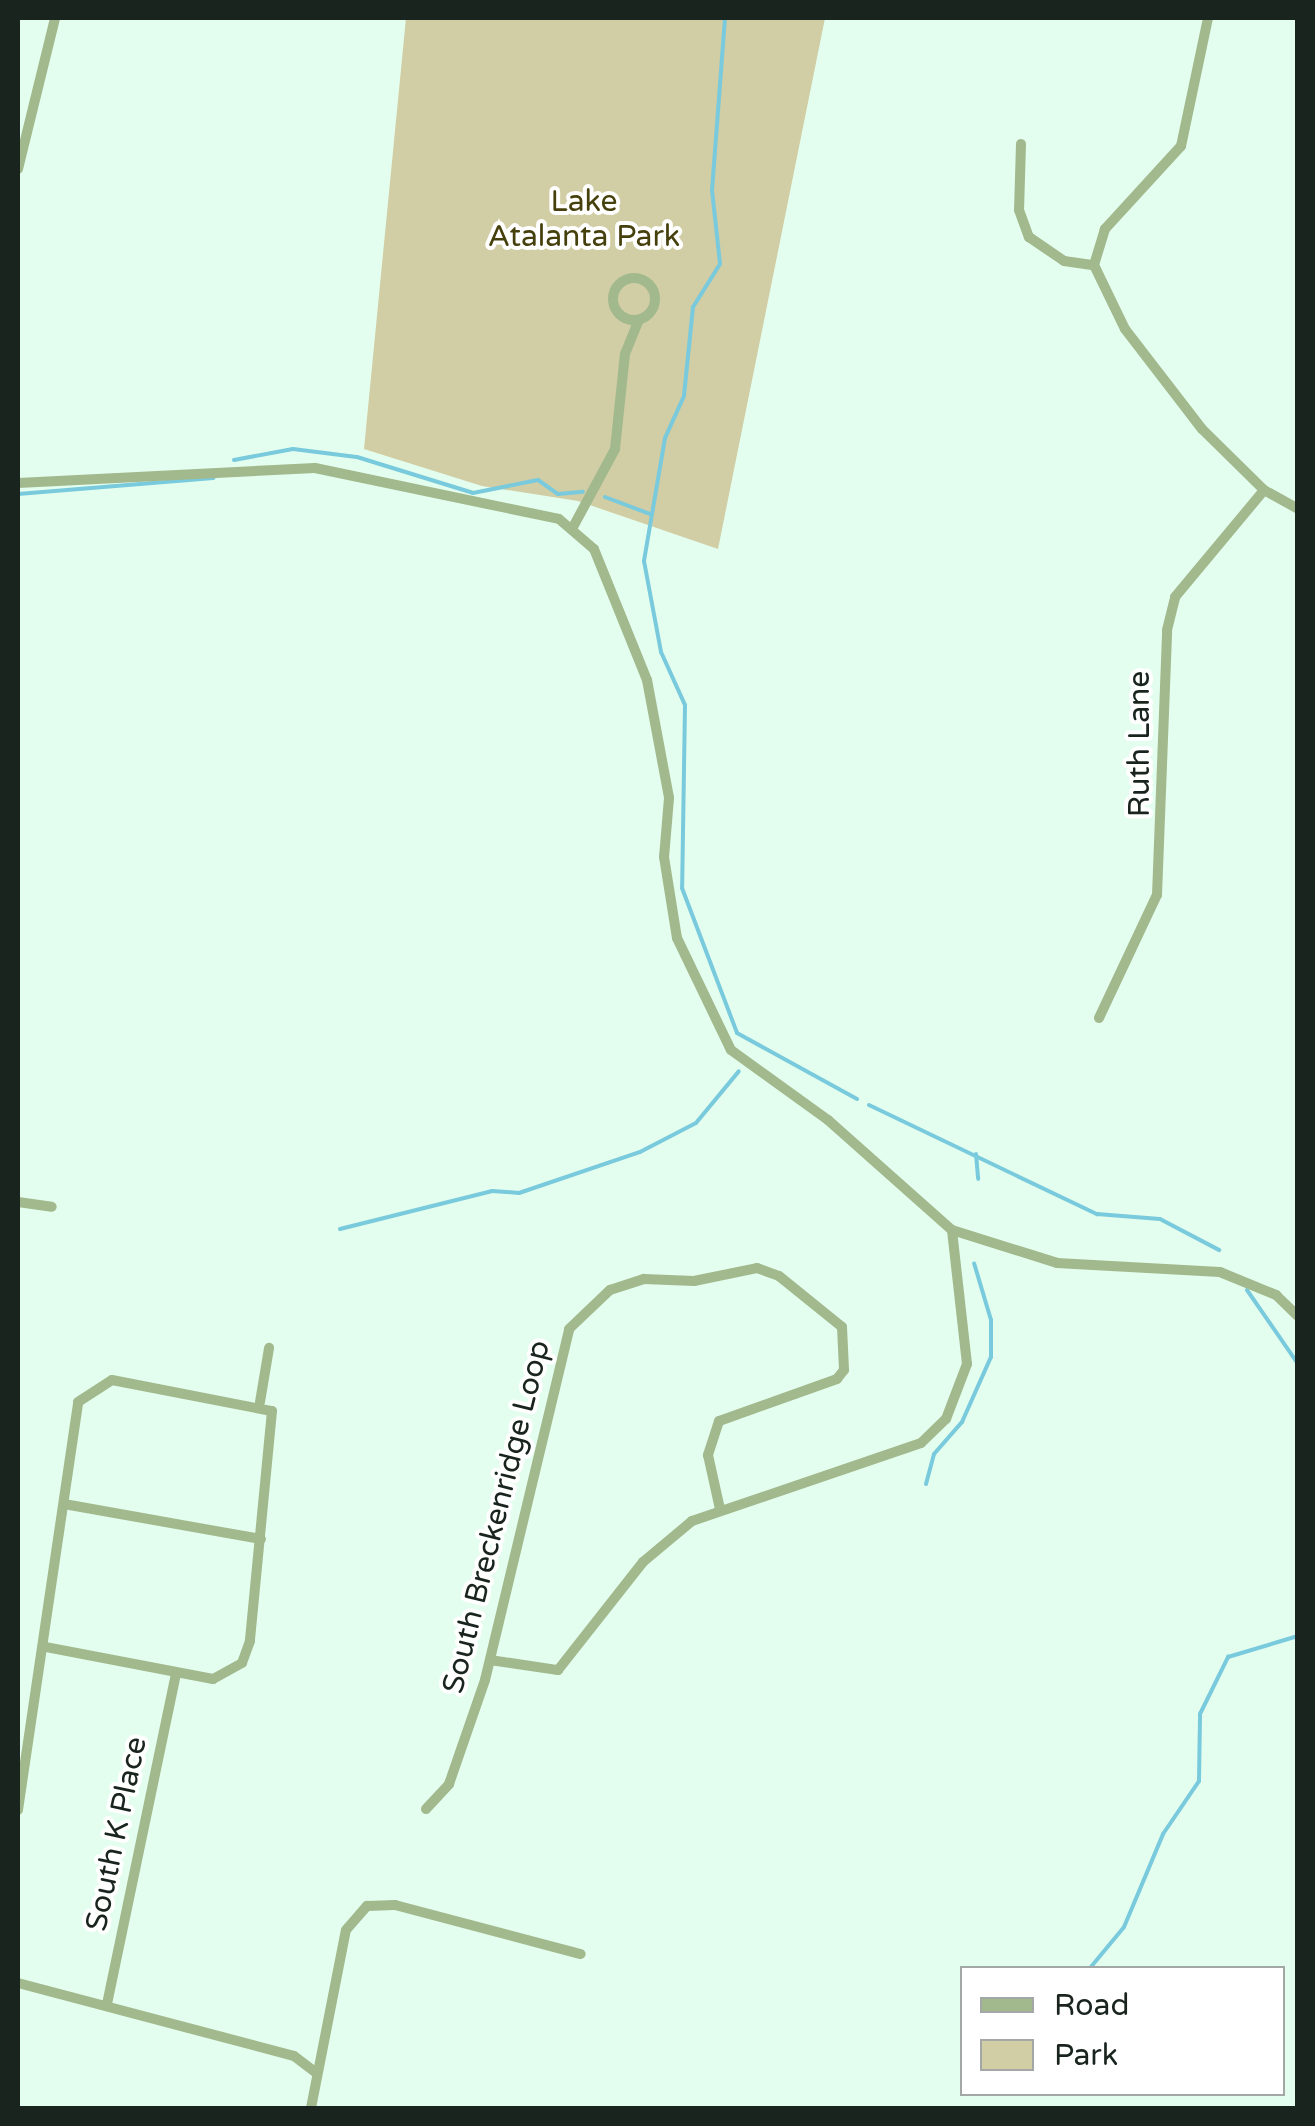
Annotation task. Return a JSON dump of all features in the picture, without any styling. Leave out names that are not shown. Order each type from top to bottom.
[{"type":"street","points":[[18,169],[55,18]]},
{"type":"street","points":[[1208,18],[1181,146],[1105,229],[1094,265],[1103,293],[1151,366],[1264,490],[1298,509]]},
{"type":"street","points":[[1021,144],[1019,210],[1030,237],[1064,261],[1094,265]]},
{"type":"street","points":[[572,528],[615,449],[625,354],[639,320],[651,312],[655,293],[641,278],[627,278],[616,287],[615,308],[639,320]]},
{"type":"street","points":[[18,483],[315,468],[440,500],[518,506],[572,528],[594,549],[647,680],[669,798],[670,900],[688,971],[714,1026],[752,1071],[828,1120],[952,1230],[1057,1263],[1220,1272],[1276,1296],[1298,1316]]},
{"type":"street","name":"Ruth Lane","points":[[1099,1018],[1157,895],[1167,630],[1176,596],[1264,490]]},
{"type":"street","points":[[18,1202],[52,1207]]},
{"type":"street","points":[[490,1660],[558,1670],[643,1562],[668,1538],[720,1508],[882,1462],[946,1419],[969,1343],[952,1230]]},
{"type":"street","name":"South Breckenridge Loop","points":[[426,1809],[449,1784],[490,1660],[562,1350],[587,1306],[610,1290],[644,1279],[694,1280],[757,1268],[779,1276],[842,1327],[844,1370],[837,1379],[720,1421],[708,1455],[720,1508]]},
{"type":"street","points":[[260,1402],[269,1348]]},
{"type":"street","points":[[18,1810],[78,1402],[112,1380],[260,1402],[276,1418],[242,1663],[213,1678],[44,1647]]},
{"type":"street","points":[[64,1504],[261,1539]]},
{"type":"street","name":"South K Place","points":[[107,2004],[176,1674]]},
{"type":"street","points":[[311,2108],[315,2072],[346,1930],[367,1906],[395,1906],[581,1954]]},
{"type":"street","points":[[18,1984],[107,2004],[294,2056],[315,2072]]},
{"type":"green space","name":"Lake Atalanta Park","points":[[406,18],[825,18],[718,549],[578,501],[482,486],[364,449]]},
{"type":"waterway","points":[[725,18],[712,190],[720,264],[693,307],[684,396],[665,438],[644,561],[661,652],[685,705],[682,888],[737,1033],[857,1099]]},
{"type":"waterway","points":[[234,460],[293,449],[357,457],[473,493],[538,480],[558,494],[583,492]]},
{"type":"waterway","points":[[18,494],[213,478]]},
{"type":"waterway","points":[[605,497],[650,514]]},
{"type":"waterway","points":[[340,1229],[492,1191],[519,1193],[640,1152],[696,1123],[739,1071]]},
{"type":"waterway","points":[[869,1105],[1097,1214],[1160,1219],[1219,1250]]},
{"type":"waterway","points":[[976,1154],[978,1179]]},
{"type":"waterway","points":[[926,1484],[934,1454],[962,1422],[991,1357],[991,1320],[974,1263]]},
{"type":"waterway","points":[[1247,1290],[1298,1364]]},
{"type":"waterway","points":[[1092,1966],[1124,1927],[1163,1834],[1199,1781],[1200,1714],[1228,1657],[1298,1636]]}]
